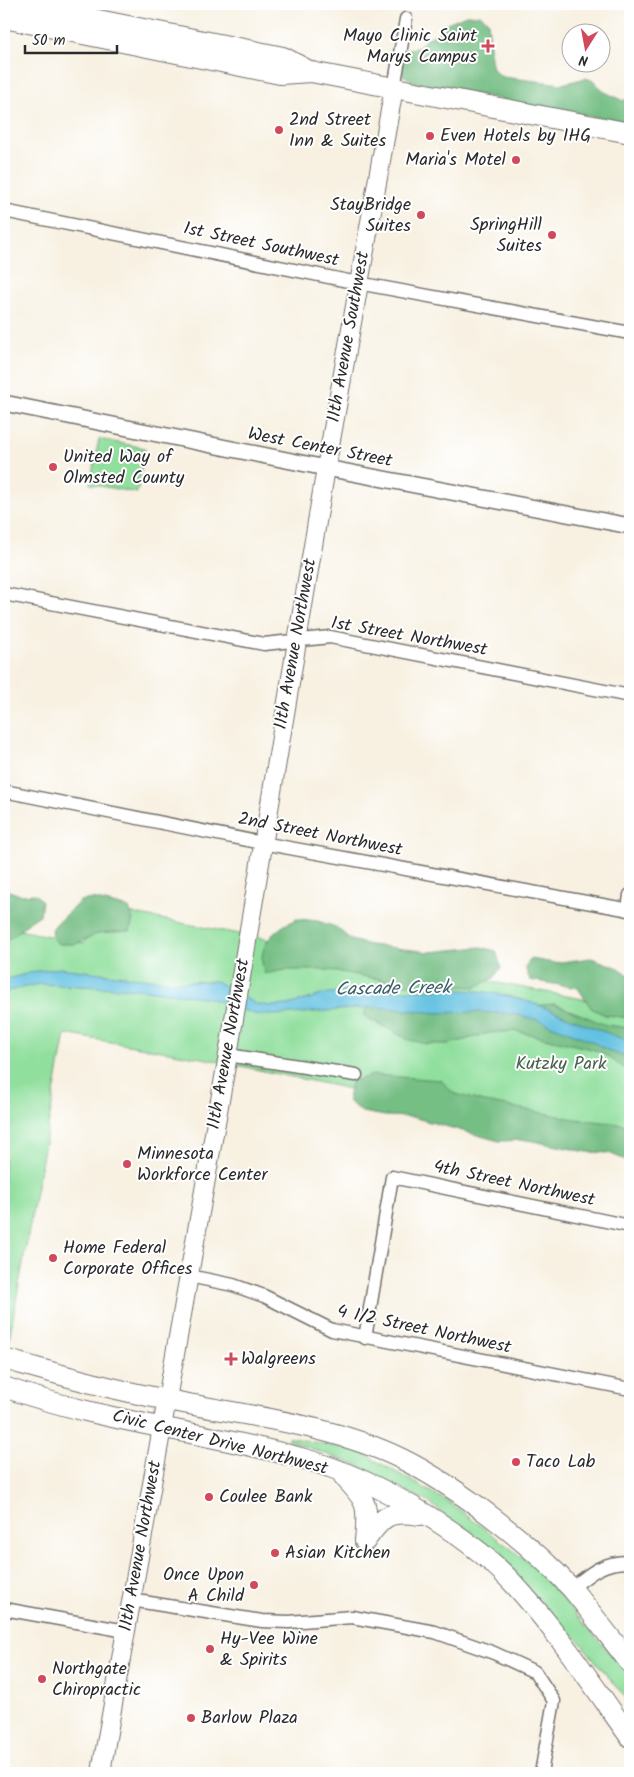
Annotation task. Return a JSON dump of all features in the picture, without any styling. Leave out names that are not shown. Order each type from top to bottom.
[{"type":"main road","points":[[18,4],[44,13],[280,74],[311,72],[630,133]]},
{"type":"main road","points":[[4,18],[44,13]]},
{"type":"main road","name":"11th Avenue Southwest","points":[[326,468],[394,88]]},
{"type":"main road","name":"11th Avenue Northwest","points":[[100,1771],[228,1055],[326,468]]},
{"type":"main road","name":"Civic Center Drive Northwest","points":[[4,1359],[166,1400],[352,1439],[402,1459],[425,1472],[493,1519],[529,1549],[571,1589],[630,1663]]},
{"type":"main road","name":"Civic Center Drive Northwest","points":[[4,1387],[79,1409],[310,1460],[394,1497],[465,1542],[510,1580],[545,1620],[630,1737]]},
{"type":"main road","points":[[339,1472],[362,1497],[367,1511],[365,1541],[390,1514],[401,1512],[425,1515]]},
{"type":"street","points":[[394,88],[406,19]]},
{"type":"street","name":"1st Street Southwest","points":[[4,210],[358,283],[630,333]]},
{"type":"street","name":"West Center Street","points":[[4,403],[326,468],[630,526]]},
{"type":"street","name":"1st Street Northwest","points":[[4,594],[264,644],[330,637],[630,696]]},
{"type":"street","name":"2nd Street Northwest","points":[[4,791],[262,843],[629,910]]},
{"type":"street","points":[[629,910],[630,895]]},
{"type":"street","points":[[228,1055],[356,1075]]},
{"type":"street","name":"4th Street Northwest","points":[[365,1338],[392,1177],[630,1226]]},
{"type":"street","name":"4 1/2 Street Northwest","points":[[189,1276],[234,1285],[264,1296],[332,1330],[630,1389]]},
{"type":"street","points":[[571,1589],[600,1566],[618,1562],[630,1562]]},
{"type":"street","points":[[131,1600],[262,1621],[289,1622],[352,1616],[435,1632],[458,1640],[535,1672],[554,1701],[543,1767],[549,1773]]},
{"type":"street","points":[[4,1608],[126,1631]]},
{"type":"green space","points":[[466,15],[481,15],[488,21],[493,69],[502,77],[562,84],[586,78],[594,81],[603,91],[623,101],[630,97],[630,124],[416,83],[395,70],[391,60],[393,56],[403,50],[418,48],[426,39],[438,33],[447,23]]},
{"type":"green space","points":[[99,439],[145,448],[137,493],[90,484]]},
{"type":"green space","points":[[4,889],[20,895],[35,894],[42,901],[40,915],[4,941]]},
{"type":"green space","points":[[93,899],[129,908],[133,920],[130,931],[99,933],[76,944],[58,944],[53,938],[52,929],[58,921],[80,901]]},
{"type":"green space","name":"Kutzky Park","points":[[92,906],[630,1008],[630,1148],[202,1058],[65,1034],[8,1345],[4,1344],[4,927],[84,943]]},
{"type":"green space","points":[[297,919],[318,921],[336,927],[351,940],[370,945],[430,952],[481,947],[496,951],[501,967],[494,978],[475,987],[405,984],[329,970],[284,970],[265,974],[262,956],[268,940],[281,928]]},
{"type":"green space","points":[[591,958],[619,968],[630,976],[630,1018],[605,1015],[591,1008],[578,988],[530,980],[525,967],[531,959],[554,963]]},
{"type":"green space","points":[[382,989],[499,1008],[555,1004],[606,1025],[630,1028],[630,1072],[599,1051],[516,1031],[489,1033],[450,1044],[426,1044],[409,1040],[364,1016],[369,997]]},
{"type":"green space","points":[[373,1075],[441,1080],[453,1093],[480,1101],[575,1119],[630,1125],[630,1162],[609,1153],[587,1152],[528,1140],[499,1141],[412,1117],[385,1116],[362,1112],[348,1101],[351,1082]]},
{"type":"green space","points":[[288,1437],[359,1451],[450,1503],[534,1566],[628,1674],[630,1678],[630,1703],[579,1641],[494,1555],[430,1503],[358,1466],[288,1440]]},
{"type":"water","points":[[60,968],[174,982],[216,981],[256,1004],[271,1006],[288,1005],[328,993],[447,989],[488,992],[539,1005],[630,1041],[630,1058],[611,1052],[589,1040],[538,1020],[515,1014],[477,1012],[437,1013],[374,1007],[280,1015],[257,1015],[209,998],[136,989],[39,984],[4,992],[4,980],[36,971]]},
{"type":"place","name":"Mayo Clinic Saint Marys Campus","points":[[488,46]]},
{"type":"place","name":"2nd Street Inn & Suites","points":[[279,130]]},
{"type":"place","name":"Even Hotels by IHG","points":[[430,136]]},
{"type":"place","name":"Maria's Motel","points":[[516,160]]},
{"type":"place","name":"StayBridge Suites","points":[[421,215]]},
{"type":"place","name":"SpringHill Suites","points":[[552,235]]},
{"type":"place","name":"United Way of Olmsted County","points":[[53,467]]},
{"type":"place","name":"Minnesota Workforce Center","points":[[127,1164]]},
{"type":"place","name":"Home Federal Corporate Offices","points":[[53,1258]]},
{"type":"place","name":"Walgreens","points":[[231,1359]]},
{"type":"place","name":"Taco Lab","points":[[516,1462]]},
{"type":"place","name":"Coulee Bank","points":[[209,1497]]},
{"type":"place","name":"Asian Kitchen","points":[[275,1553]]},
{"type":"place","name":"Once Upon A Child","points":[[254,1585]]},
{"type":"place","name":"Hy-Vee Wine & Spirits","points":[[210,1649]]},
{"type":"place","name":"Northgate Chiropractic","points":[[42,1679]]},
{"type":"place","name":"Barlow Plaza","points":[[191,1718]]},
{"type":"water label","name":"Cascade Creek","points":[[393,989]]}]
